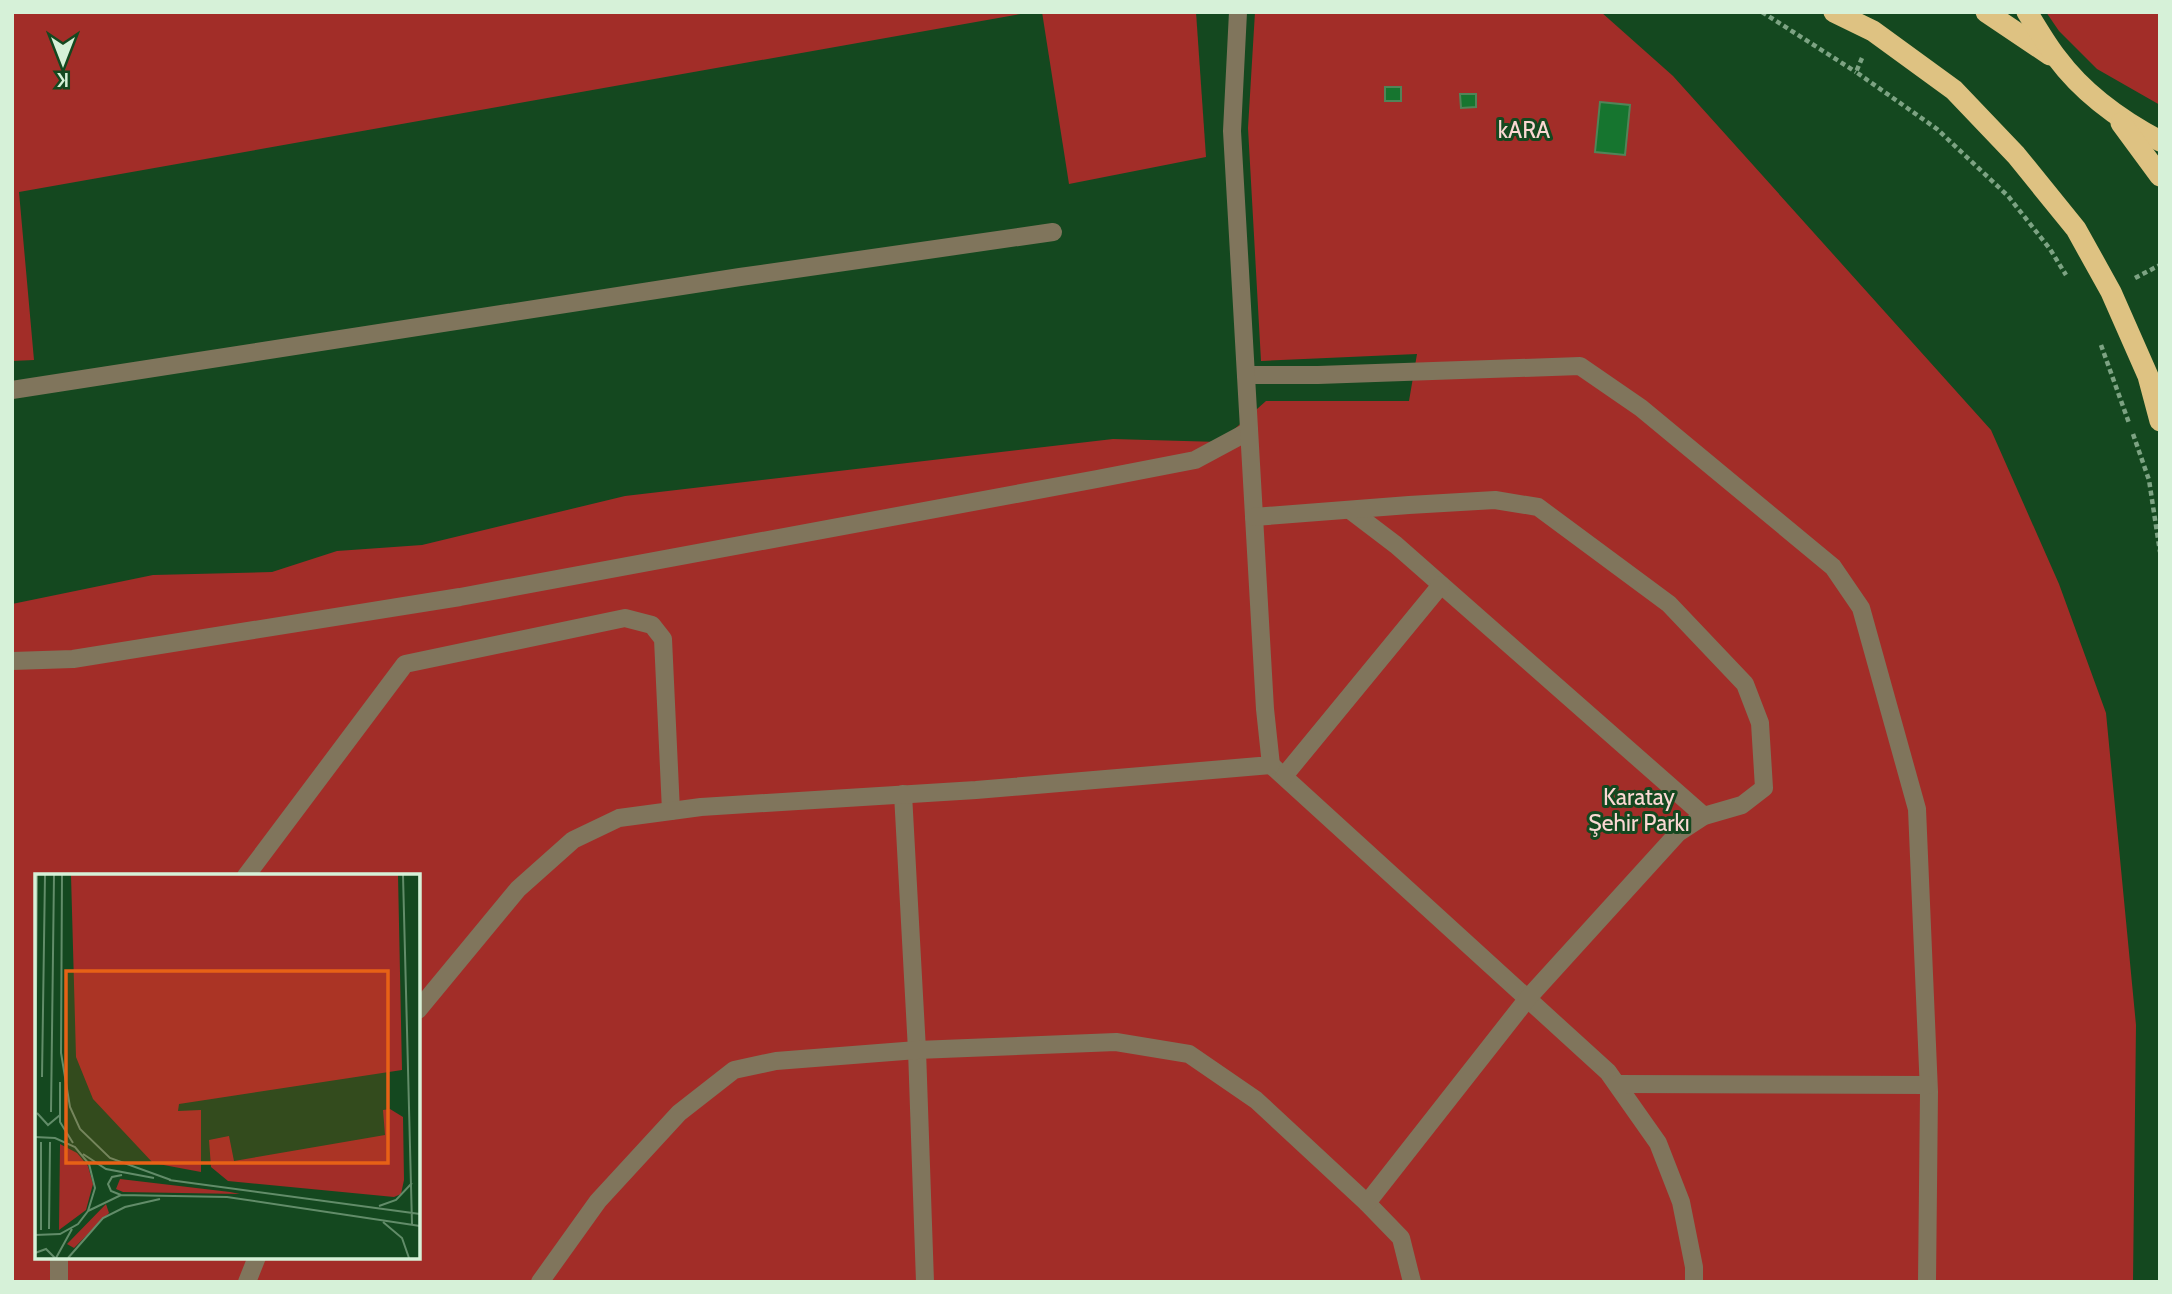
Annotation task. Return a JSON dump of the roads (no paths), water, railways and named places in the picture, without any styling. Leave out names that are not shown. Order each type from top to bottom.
[{"type":"highway","points":[[1834,12],[1873,31],[1954,90],[2015,155],[2076,229],[2111,292],[2138,352],[2148,376],[2160,421]]},
{"type":"highway","points":[[1986,12],[2058,60]]},
{"type":"highway","points":[[2027,12],[2058,60],[2083,86],[2111,110],[2160,141]]},
{"type":"highway","points":[[2111,110],[2160,176]]},
{"type":"street","points":[[1238,12],[1233,131],[1265,709],[1278,771],[1608,1072],[1658,1143],[1681,1202],[1694,1267],[1694,1282]]},
{"type":"street","points":[[12,390],[754,275],[1053,232]]},
{"type":"street","points":[[1246,375],[1332,375],[1580,366],[1641,408],[1833,567],[1861,608],[1917,809],[1928,1085],[1927,1282]]},
{"type":"street","points":[[12,661],[74,659],[460,597],[1097,479],[1195,460],[1249,431]]},
{"type":"street","points":[[1254,517],[1496,500],[1538,507],[1669,604],[1745,684],[1760,723],[1764,788],[1742,804],[1704,816],[1678,833],[1528,998],[1367,1203]]},
{"type":"street","points":[[1350,510],[1396,545],[1704,816]]},
{"type":"street","points":[[420,1008],[518,889],[573,840],[619,818],[701,807],[1278,771],[1441,585]]},
{"type":"street","points":[[248,874],[405,664],[625,618],[652,625],[663,639],[671,811]]},
{"type":"street","points":[[903,794],[917,1050],[925,1282]]},
{"type":"street","points":[[541,1282],[607,1191],[679,1113],[734,1070],[776,1061],[917,1050],[1116,1042],[1189,1054],[1256,1100],[1401,1238],[1412,1282]]},
{"type":"street","points":[[1617,1084],[1928,1085]]},
{"type":"street","points":[[59,1259],[59,1282]]},
{"type":"street","points":[[247,1282],[256,1259]]},
{"type":"park label","name":"kARA","points":[[1524,130]]},
{"type":"park label","name":"Karatay Şehir Parkı","points":[[1639,810]]}]
